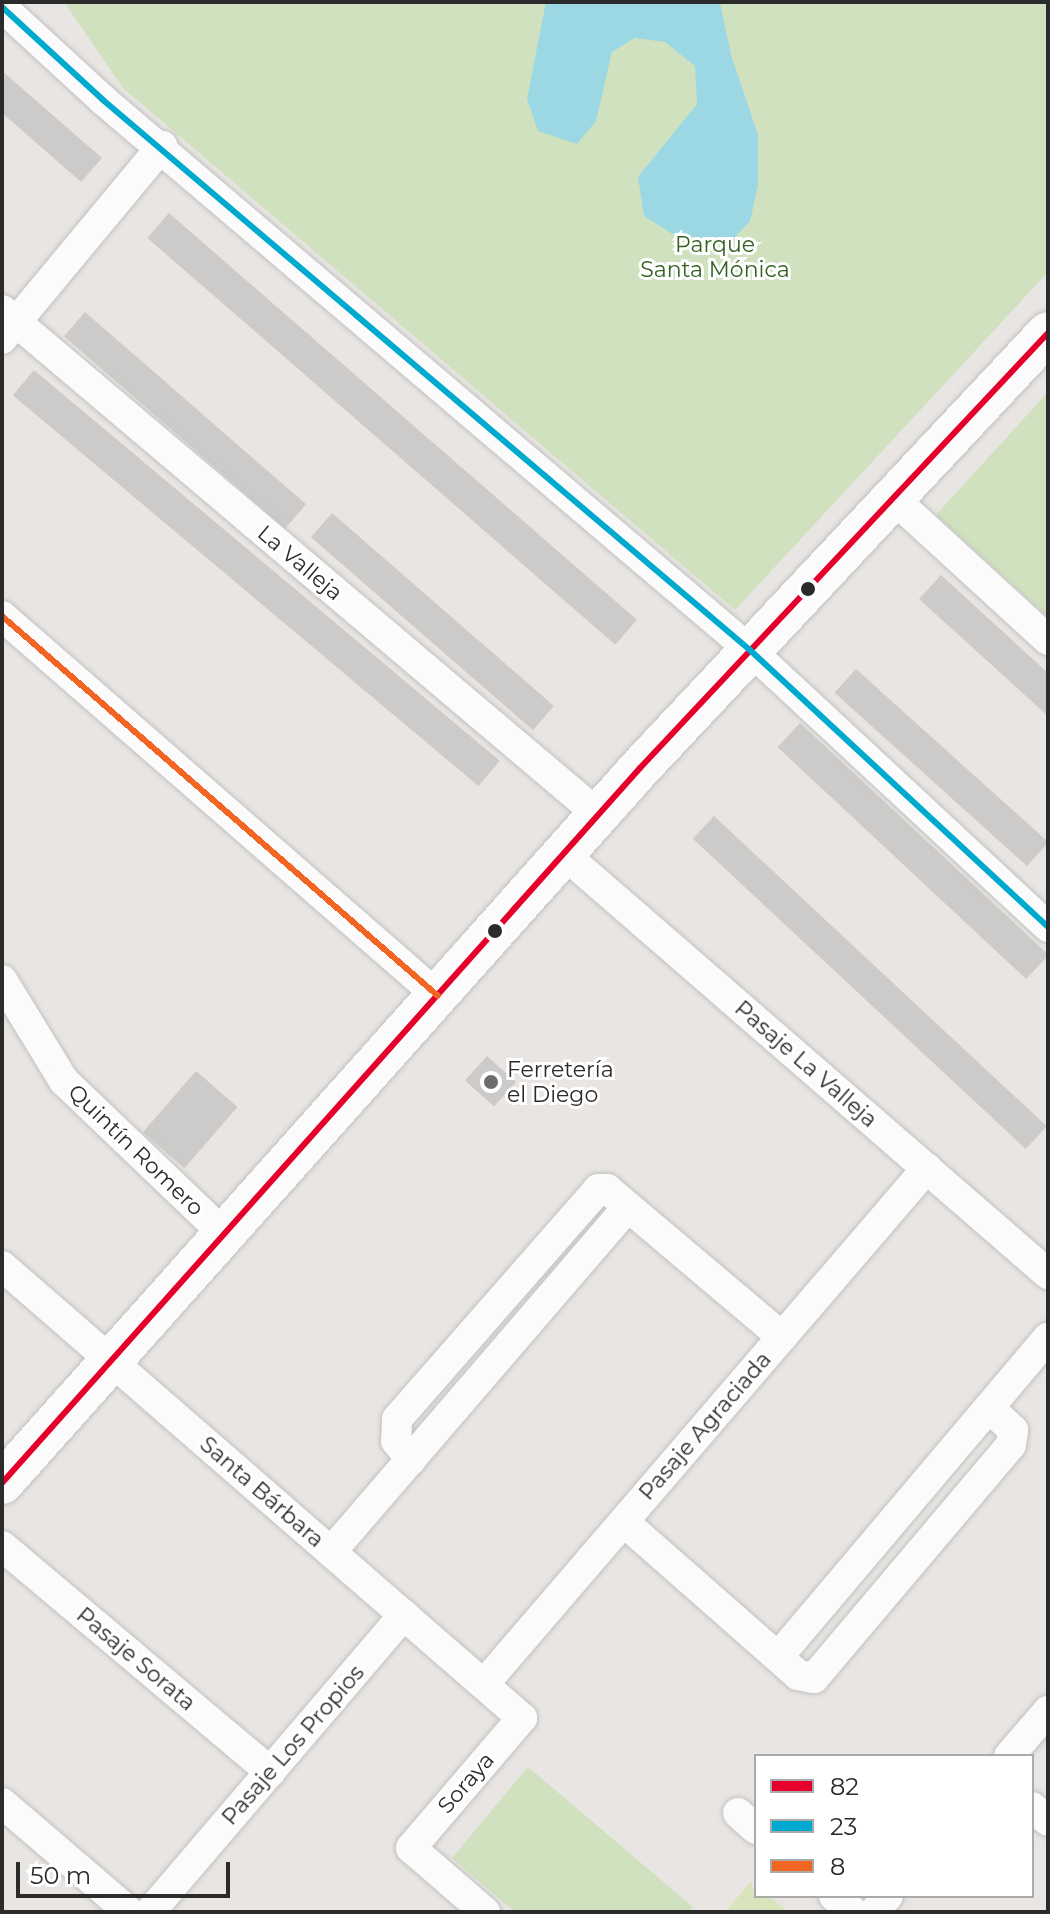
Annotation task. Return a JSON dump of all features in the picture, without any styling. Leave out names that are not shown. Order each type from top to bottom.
[{"type":"main road","points":[[2,1483],[599,815],[1048,333]]},
{"type":"street","points":[[2,7],[750,650],[1048,927]]},
{"type":"street","points":[[7,324],[162,146]]},
{"type":"street","name":"La Valleja","points":[[7,324],[599,815]]},
{"type":"street","points":[[893,498],[1048,640]]},
{"type":"street","points":[[2,616],[438,996]]},
{"type":"street","name":"Pasaje La Valleja","points":[[564,854],[927,1168],[1044,1262]]},
{"type":"street","name":"Quintín Romero","points":[[2,980],[64,1081],[224,1234]]},
{"type":"street","name":"Pasaje Agraciada","points":[[484,1684],[927,1168]]},
{"type":"street","points":[[331,1552],[411,1460],[394,1434],[401,1413],[594,1192],[607,1189],[782,1337]]},
{"type":"street","name":"Santa Bárbara","points":[[2,1266],[522,1718]]},
{"type":"street","points":[[778,1657],[1048,1338]]},
{"type":"street","points":[[624,1522],[803,1679],[818,1674],[1011,1445],[1013,1430],[989,1408]]},
{"type":"street","name":"Pasaje Sorata","points":[[2,1546],[270,1772]]},
{"type":"street","name":"Pasaje Los Propios","points":[[150,1912],[404,1615]]},
{"type":"street","points":[[1011,1754],[1048,1711]]},
{"type":"street","name":"Soraya","points":[[475,1909],[411,1848],[522,1718]]},
{"type":"street","points":[[2,1803],[129,1912]]},
{"type":"street","points":[[836,1898],[853,1912]]},
{"type":"green space","name":"Parque Santa Mónica","points":[[64,2],[1048,2],[1048,272],[735,610],[123,88]]},
{"type":"green space","points":[[1048,392],[1048,617],[936,515]]},
{"type":"green space","points":[[528,1767],[693,1907],[688,1912],[515,1912],[452,1858]]},
{"type":"green space","points":[[751,1881],[754,1898],[771,1898],[788,1912],[725,1912]]},
{"type":"water","points":[[546,2],[720,2],[731,55],[758,135],[758,185],[750,221],[733,239],[677,237],[644,216],[638,177],[697,104],[695,66],[665,42],[635,38],[612,52],[596,121],[577,144],[538,131],[527,99]]},
{"type":"building","points":[[2,71],[102,158],[81,182],[2,113]]},
{"type":"building","points":[[169,213],[637,620],[615,645],[147,238]]},
{"type":"building","points":[[85,312],[306,504],[285,528],[64,336]]},
{"type":"building","points":[[34,370],[500,761],[479,786],[13,395]]},
{"type":"building","points":[[332,513],[554,706],[533,730],[311,537]]},
{"type":"building","points":[[941,575],[1048,673],[1048,716],[919,599]]},
{"type":"building","points":[[856,669],[1048,842],[1027,866],[835,693]]},
{"type":"building","points":[[800,723],[1048,954],[1026,979],[777,747]]},
{"type":"building","points":[[714,816],[1047,1126],[1026,1149],[693,839]]},
{"type":"building","name":"Ferretería el Diego","points":[[487,1056],[516,1082],[494,1107],[465,1081]]},
{"type":"building","points":[[196,1071],[238,1107],[184,1168],[143,1132]]},
{"type":"transit line","name":"23","points":[[2,7],[103,100],[750,650],[1048,927]]},
{"type":"transit line","name":"82","points":[[2,1483],[640,768],[1048,333]]},
{"type":"transit line","name":"8","points":[[2,616],[438,996]]},
{"type":"place","name":"Ferretería el Diego","points":[[491,1082]]}]
